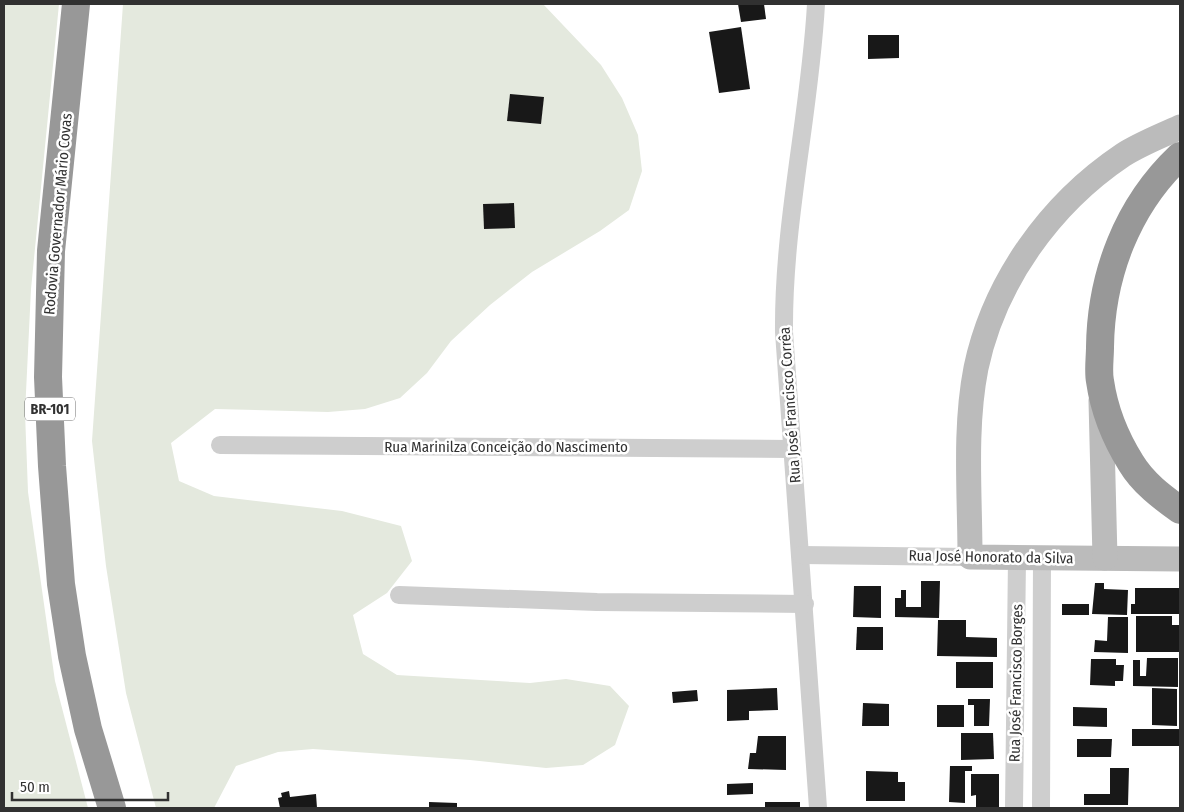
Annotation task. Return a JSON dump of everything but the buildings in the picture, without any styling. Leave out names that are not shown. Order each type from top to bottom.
[{"type":"highway","name":"Rodovia Governador Mário Covas","points":[[76,4],[51,260],[48,377],[61,584],[72,656],[88,729],[112,808]]},
{"type":"highway","points":[[1180,156],[1159,176],[1130,221],[1109,270],[1101,330],[1100,381],[1114,432],[1132,464],[1155,492],[1180,510]]},
{"type":"main road","points":[[970,557],[970,424],[976,368],[998,304],[1017,265],[1049,220],[1086,182],[1124,154],[1180,127]]},
{"type":"main road","points":[[1100,381],[1105,558]]},
{"type":"main road","points":[[1156,559],[1180,550]]},
{"type":"main road","name":"Rua José Honorato da Silva","points":[[970,557],[1180,559]]},
{"type":"street","name":"Rua José Francisco Corrêa","points":[[816,4],[813,57],[787,238],[784,332],[805,604],[818,808]]},
{"type":"street","name":"Rua Marinilza Conceição do Nascimento","points":[[220,445],[792,448]]},
{"type":"street","name":"Rua José Honorato da Silva","points":[[801,555],[970,557]]},
{"type":"street","name":"Rua José Francisco Borges","points":[[1014,808],[1017,558]]},
{"type":"street","name":"Rua José Francisco Borges","points":[[1041,808],[1042,558]]},
{"type":"street","points":[[399,595],[597,602],[805,604]]},
{"type":"shaded area","points":[[4,4],[59,4],[31,289],[25,413],[28,492],[55,681],[88,808],[4,808]]},
{"type":"shaded area","points":[[123,4],[543,4],[601,65],[622,98],[638,135],[642,171],[629,210],[600,231],[532,272],[490,305],[451,341],[427,373],[400,398],[365,409],[328,412],[215,409],[171,443],[179,481],[214,496],[342,511],[401,526],[412,561],[387,593],[353,615],[363,654],[397,675],[530,683],[566,679],[610,686],[629,706],[615,745],[583,765],[546,768],[470,760],[313,749],[278,752],[236,766],[214,808],[156,808],[126,693],[106,566],[92,441]]}]
